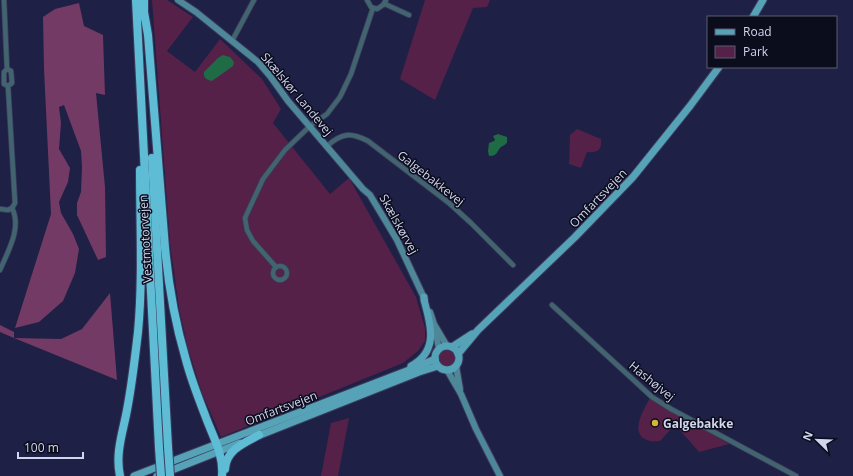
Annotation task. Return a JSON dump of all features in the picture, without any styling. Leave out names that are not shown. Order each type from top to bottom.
[{"type":"highway","name":"Vestmotorvejen","points":[[136,0],[140,84],[164,448],[170,476]]},
{"type":"highway","name":"Vestmotorvejen","points":[[144,0],[164,448],[161,476]]},
{"type":"highway","points":[[144,12],[148,34],[164,235],[171,296],[186,361],[204,415],[218,448],[223,476]]},
{"type":"highway","points":[[120,476],[118,460],[119,446],[131,382],[140,312],[141,253],[138,105],[140,84]]},
{"type":"highway","points":[[223,476],[225,465],[230,455],[239,446],[259,435]]},
{"type":"main road","points":[[754,16],[763,0]]},
{"type":"main road","name":"Omfartsvejen","points":[[458,354],[478,330],[575,237],[633,177],[686,112],[718,68]]},
{"type":"main road","points":[[383,380],[417,362],[426,352],[431,334],[424,297]]},
{"type":"main road","name":"Omfartsvejen","points":[[449,347],[478,330]]},
{"type":"main road","points":[[449,347],[458,354],[459,361],[453,369],[446,370],[438,366],[435,359],[439,350],[449,347]]},
{"type":"main road","name":"Omfartsvejen","points":[[156,472],[435,359]]},
{"type":"main road","name":"Omfartsvejen","points":[[134,476],[174,468],[218,448],[259,435],[438,366]]},
{"type":"main road","points":[[143,476],[156,472]]},
{"type":"street","points":[[0,209],[8,210],[12,208],[15,203],[8,86],[4,84],[4,72],[7,69],[4,0]]},
{"type":"street","name":"Skælskør Landevej","points":[[178,0],[258,62],[288,101],[327,146]]},
{"type":"street","name":"Skælskør Landevej","points":[[184,0],[195,12]]},
{"type":"street","points":[[232,41],[254,0]]},
{"type":"street","points":[[366,0],[373,8],[380,8],[386,2],[409,15]]},
{"type":"street","points":[[276,267],[253,241],[247,230],[246,218],[263,179],[285,150],[310,126],[327,114],[340,97],[351,74],[373,8]]},
{"type":"street","points":[[7,69],[11,72],[12,78],[12,83],[8,86]]},
{"type":"street","name":"Galgebakkevej","points":[[327,146],[341,135],[359,136],[368,141],[450,204],[513,265]]},
{"type":"street","name":"Skælskørvej","points":[[327,146],[363,189],[370,195],[397,240],[424,297],[434,324],[439,350]]},
{"type":"street","points":[[0,270],[14,238],[16,216],[12,208]]},
{"type":"street","name":"Hashøjvej","points":[[552,305],[652,397],[671,409],[796,476]]},
{"type":"street","name":"Skælskørvej","points":[[434,324],[449,347]]},
{"type":"street","points":[[456,366],[461,394]]},
{"type":"street","points":[[446,370],[461,394],[476,429],[500,476]]},
{"type":"green space","points":[[152,0],[167,0],[193,17],[167,51],[195,72],[220,39],[262,79],[281,109],[273,123],[330,194],[349,178],[416,297],[425,328],[425,341],[418,351],[403,363],[221,437],[202,393],[188,348],[179,308],[170,243]]},
{"type":"green space","points":[[425,0],[490,0],[487,7],[473,8],[435,100],[400,79]]},
{"type":"green space","points":[[577,129],[601,139],[600,148],[594,152],[587,152],[581,168],[569,164],[570,135]]},
{"type":"green space","points":[[447,350],[454,355],[455,358],[450,365],[447,366],[440,361],[439,358],[444,351]]},
{"type":"green space","points":[[650,398],[729,444],[699,452],[679,429],[671,429],[660,441],[647,440],[642,437],[638,427],[642,414]]},
{"type":"green space","points":[[349,418],[338,476],[321,476],[331,423]]},
{"type":"shaded area","points":[[79,3],[84,26],[103,35],[105,95],[96,93],[105,187],[106,257],[98,260],[77,215],[77,203],[81,192],[81,151],[64,105],[59,107],[61,123],[59,149],[70,168],[68,182],[59,202],[61,213],[73,234],[79,249],[75,273],[63,301],[39,322],[15,328],[51,214],[43,17],[55,9]]},
{"type":"shaded area","points":[[223,55],[230,57],[234,62],[233,66],[212,81],[207,79],[204,76],[204,72]]},
{"type":"shaded area","points":[[498,134],[507,137],[507,142],[495,154],[489,156],[489,143],[495,140],[493,136]]},
{"type":"shaded area","points":[[110,293],[117,380],[14,338],[61,339],[82,329]]},
{"type":"shaded area","points":[[0,325],[14,332],[14,338],[0,332]]},
{"type":"place","name":"Galgebakke","points":[[655,423]]}]
